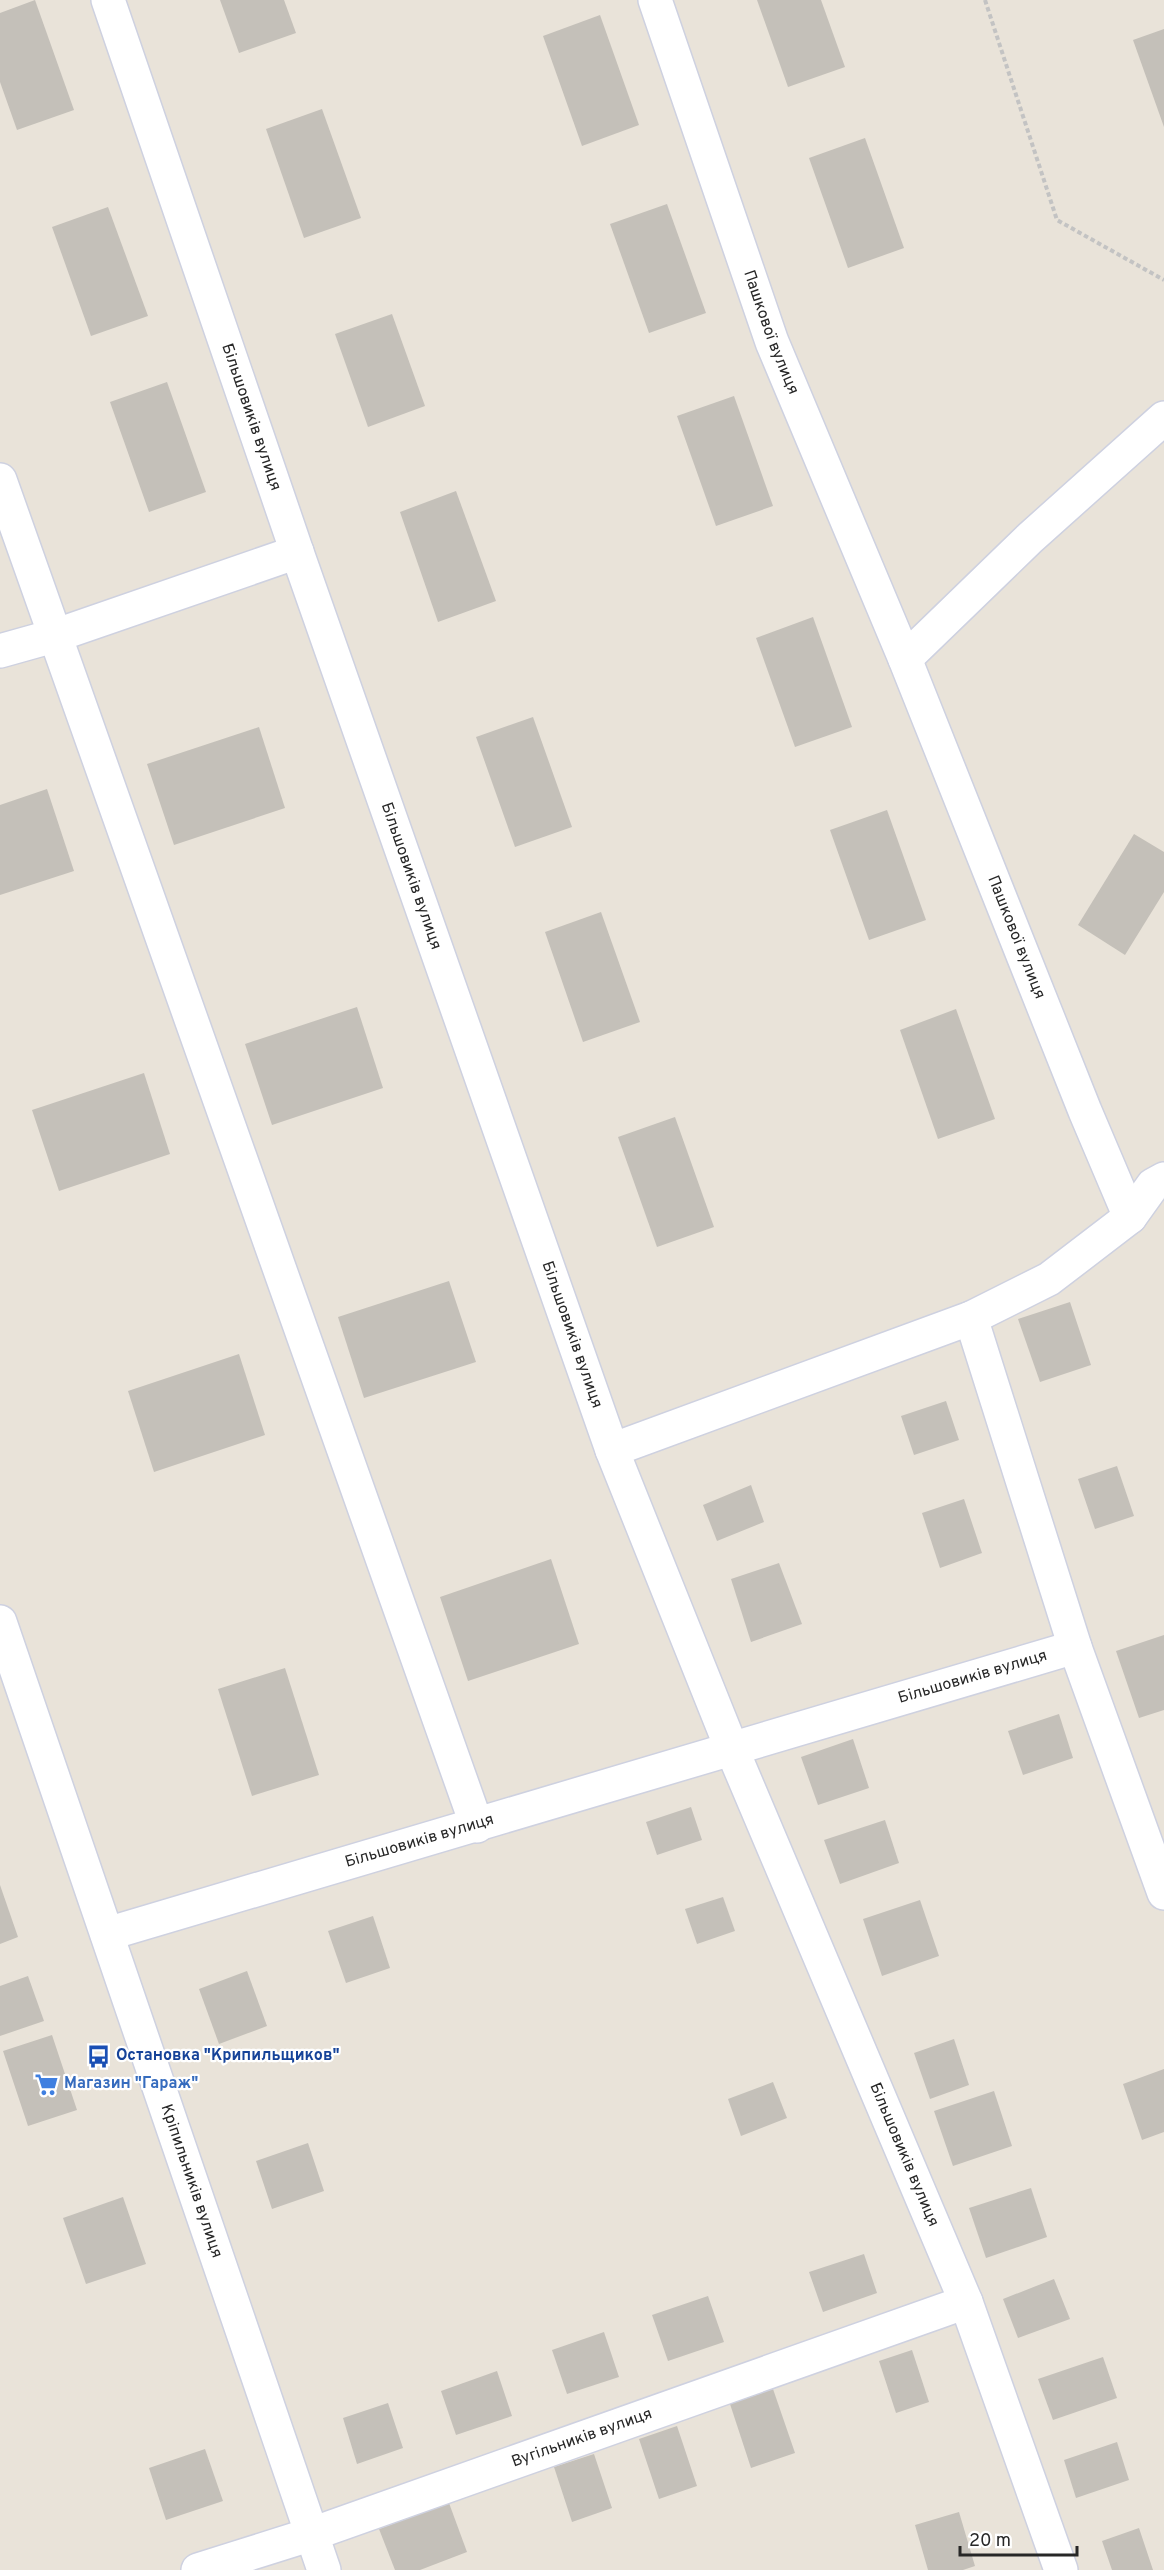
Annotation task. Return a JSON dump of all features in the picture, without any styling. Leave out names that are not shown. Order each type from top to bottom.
[{"type":"street","name":"Більшовиків вулиця","points":[[108,0],[297,552],[612,1450],[731,1747],[966,2302],[1061,2570]]},
{"type":"street","name":"Пашкової вулиця","points":[[655,0],[772,342],[905,658],[1080,1100],[1130,1217]]},
{"type":"street","points":[[905,658],[1029,538],[1164,418]]},
{"type":"street","points":[[0,480],[57,635],[477,1826]]},
{"type":"street","points":[[0,651],[57,635],[297,552]]},
{"type":"street","points":[[612,1450],[971,1318],[1048,1279],[1130,1217],[1153,1185],[1164,1179]]},
{"type":"street","points":[[971,1318],[1075,1647],[1164,1893]]},
{"type":"street","name":"Кріпильників вулиця","points":[[3,1642],[107,1934],[324,2570]]},
{"type":"street","name":"Більшовиків вулиця","points":[[107,1934],[477,1826],[731,1747],[1075,1647]]},
{"type":"street","name":"Вугільників вулиця","points":[[198,2570],[312,2534],[966,2302]]},
{"type":"path","points":[[986,0],[1057,220],[1164,280]]},
{"type":"building","points":[[35,0],[74,110],[17,130],[0,82],[0,13]]},
{"type":"building","points":[[220,0],[284,0],[296,33],[239,53]]},
{"type":"building","points":[[757,0],[821,0],[845,67],[788,87]]},
{"type":"building","points":[[600,15],[639,125],[582,146],[543,36]]},
{"type":"building","points":[[1164,29],[1164,127],[1133,40]]},
{"type":"building","points":[[322,109],[361,218],[304,238],[266,129]]},
{"type":"building","points":[[865,138],[904,248],[848,268],[809,158]]},
{"type":"building","points":[[667,204],[706,313],[649,333],[610,224]]},
{"type":"building","points":[[108,207],[148,316],[91,336],[52,227]]},
{"type":"building","points":[[392,314],[425,406],[368,427],[335,334]]},
{"type":"building","points":[[167,382],[206,492],[149,512],[110,402]]},
{"type":"building","points":[[734,396],[773,506],[716,526],[677,416]]},
{"type":"building","points":[[456,491],[496,601],[438,622],[400,512]]},
{"type":"building","points":[[813,617],[852,727],[795,747],[756,638]]},
{"type":"building","points":[[533,717],[572,827],[515,847],[476,737]]},
{"type":"building","points":[[259,727],[285,808],[174,845],[147,764]]},
{"type":"building","points":[[47,789],[74,871],[0,895],[0,805]]},
{"type":"building","points":[[887,810],[926,920],[869,940],[830,830]]},
{"type":"building","points":[[1134,834],[1164,852],[1164,892],[1125,955],[1078,925]]},
{"type":"building","points":[[601,912],[640,1022],[583,1042],[545,932]]},
{"type":"building","points":[[357,1007],[383,1088],[272,1125],[245,1044]]},
{"type":"building","points":[[956,1009],[995,1119],[938,1139],[900,1030]]},
{"type":"building","points":[[144,1073],[170,1154],[59,1191],[32,1110]]},
{"type":"building","points":[[675,1117],[714,1227],[657,1247],[618,1137]]},
{"type":"building","points":[[449,1281],[476,1362],[364,1398],[338,1317]]},
{"type":"building","points":[[1070,1302],[1091,1365],[1040,1382],[1018,1319]]},
{"type":"building","points":[[239,1354],[265,1435],[154,1472],[128,1391]]},
{"type":"building","points":[[946,1401],[959,1440],[914,1455],[901,1416]]},
{"type":"building","points":[[1117,1466],[1134,1516],[1095,1529],[1078,1479]]},
{"type":"building","points":[[751,1485],[764,1522],[717,1541],[703,1505]]},
{"type":"building","points":[[964,1499],[982,1553],[940,1568],[922,1513]]},
{"type":"building","points":[[551,1559],[579,1644],[468,1681],[440,1597]]},
{"type":"building","points":[[779,1563],[802,1624],[751,1642],[731,1579]]},
{"type":"building","points":[[1164,1635],[1164,1710],[1139,1718],[1116,1651]]},
{"type":"building","points":[[285,1668],[319,1775],[252,1796],[218,1689]]},
{"type":"building","points":[[1059,1714],[1073,1758],[1023,1775],[1008,1731]]},
{"type":"building","points":[[853,1739],[869,1788],[818,1805],[801,1757]]},
{"type":"building","points":[[691,1807],[702,1840],[657,1855],[646,1822]]},
{"type":"building","points":[[885,1820],[899,1863],[840,1884],[824,1840]]},
{"type":"building","points":[[0,1885],[18,1937],[0,1944]]},
{"type":"building","points":[[723,1897],[735,1931],[697,1944],[685,1909]]},
{"type":"building","points":[[920,1900],[939,1956],[882,1976],[863,1919]]},
{"type":"building","points":[[373,1916],[390,1968],[346,1983],[328,1931]]},
{"type":"building","points":[[247,1971],[267,2026],[219,2044],[199,1989]]},
{"type":"building","points":[[28,1976],[44,2021],[0,2036],[0,1986]]},
{"type":"building","points":[[52,2035],[77,2110],[28,2126],[3,2051]]},
{"type":"building","points":[[954,2039],[969,2085],[930,2099],[914,2053]]},
{"type":"building","points":[[1164,2069],[1164,2132],[1142,2140],[1123,2084]]},
{"type":"building","points":[[773,2082],[787,2118],[741,2136],[728,2099]]},
{"type":"building","points":[[994,2091],[1012,2146],[953,2166],[934,2111]]},
{"type":"building","points":[[308,2143],[324,2191],[272,2209],[256,2161]]},
{"type":"building","points":[[1031,2188],[1047,2237],[986,2258],[969,2208]]},
{"type":"building","points":[[123,2197],[146,2264],[86,2284],[63,2218]]},
{"type":"building","points":[[864,2254],[877,2293],[823,2312],[809,2272]]},
{"type":"building","points":[[1054,2279],[1070,2319],[1018,2338],[1003,2299]]},
{"type":"building","points":[[708,2296],[724,2342],[668,2361],[652,2315]]},
{"type":"building","points":[[604,2332],[619,2377],[567,2394],[552,2350]]},
{"type":"building","points":[[912,2350],[929,2402],[896,2413],[879,2361]]},
{"type":"building","points":[[1103,2357],[1117,2398],[1053,2420],[1038,2379]]},
{"type":"building","points":[[497,2371],[512,2416],[456,2435],[441,2391]]},
{"type":"building","points":[[773,2389],[795,2453],[751,2468],[730,2404]]},
{"type":"building","points":[[388,2403],[403,2448],[357,2464],[343,2418]]},
{"type":"building","points":[[677,2426],[697,2486],[659,2499],[639,2439]]},
{"type":"building","points":[[1117,2442],[1129,2480],[1076,2498],[1064,2460]]},
{"type":"building","points":[[205,2449],[223,2501],[166,2520],[149,2468]]},
{"type":"building","points":[[594,2454],[612,2508],[572,2522],[554,2467]]},
{"type":"building","points":[[449,2503],[467,2552],[420,2570],[395,2570],[379,2529]]},
{"type":"building","points":[[959,2512],[975,2566],[963,2570],[928,2570],[915,2525]]},
{"type":"building","points":[[1139,2528],[1153,2570],[1112,2570],[1102,2541]]},
{"type":"place","name":"Остановка \"Крипильщиков\"","points":[[98,2056]]},
{"type":"place","name":"Магазин \"Гараж\"","points":[[46,2084]]}]
